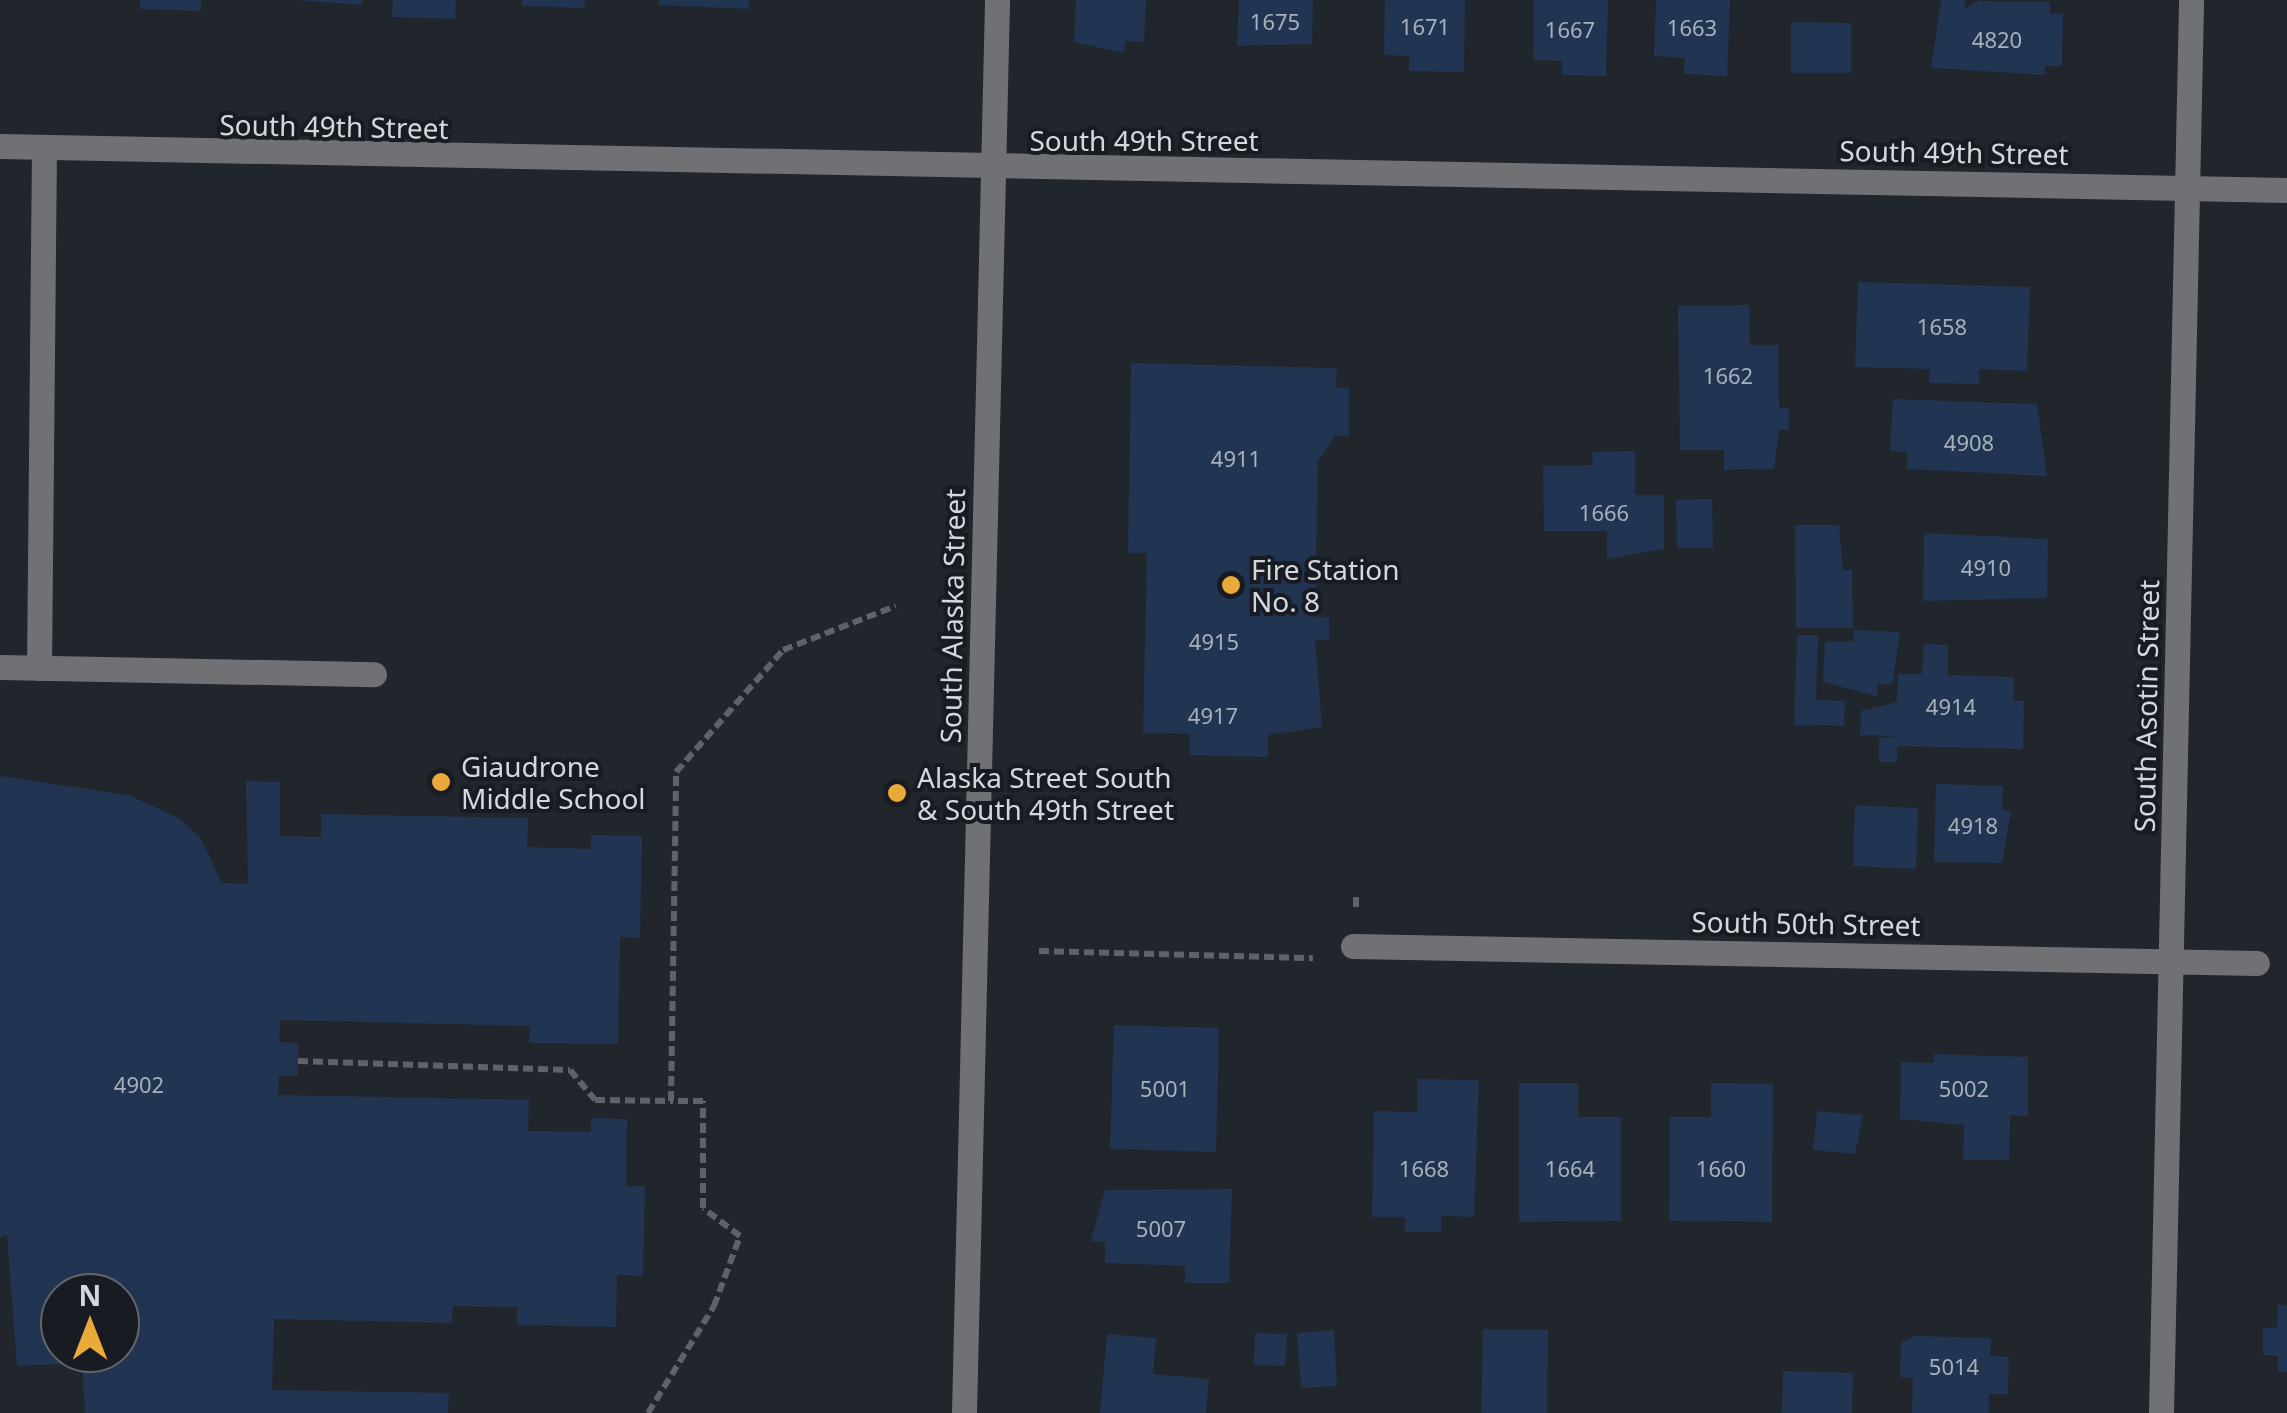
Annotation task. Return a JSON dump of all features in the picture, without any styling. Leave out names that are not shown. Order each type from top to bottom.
[{"type":"street","name":"South Alaska Street","points":[[964,1413],[996,0]]},
{"type":"street","name":"South Asotin Street","points":[[2161,1413],[2191,0]]},
{"type":"street","name":"South 49th Street","points":[[0,146],[991,170],[2287,190]]},
{"type":"street","points":[[38,668],[44,148]]},
{"type":"street","points":[[0,667],[374,674]]},
{"type":"street","name":"South 50th Street","points":[[1353,946],[2170,959],[2257,964]]},
{"type":"path","points":[[670,1101],[676,772],[783,650],[896,606]]},
{"type":"path","points":[[1040,951],[1330,959],[1353,946]]},
{"type":"path","points":[[298,1061],[570,1070],[595,1100],[704,1101],[704,1208],[740,1236],[714,1306],[648,1413]]},
{"type":"building","points":[[140,0],[201,0],[201,11],[140,9]]},
{"type":"building","points":[[295,0],[362,0],[362,5]]},
{"type":"building","points":[[393,0],[456,0],[455,19],[392,17]]},
{"type":"building","points":[[522,0],[585,0],[584,8],[522,6]]},
{"type":"building","points":[[659,0],[749,0],[749,9],[659,5]]},
{"type":"building","points":[[1076,0],[1146,0],[1144,42],[1125,41],[1124,53],[1074,42]]},
{"type":"building","points":[[1239,0],[1313,0],[1312,44],[1237,46]]},
{"type":"building","points":[[1385,0],[1465,0],[1464,72],[1409,71],[1409,56],[1384,55]]},
{"type":"building","points":[[1534,0],[1608,0],[1606,76],[1562,75],[1562,61],[1533,60]]},
{"type":"building","points":[[1656,0],[1730,0],[1727,76],[1684,74],[1685,58],[1654,56]]},
{"type":"building","points":[[1941,0],[1965,0],[1965,9],[1978,1],[2050,2],[2050,14],[2063,14],[2062,66],[2045,66],[2045,75],[1931,68]]},
{"type":"building","points":[[1791,22],[1851,23],[1851,73],[1791,73]]},
{"type":"building","points":[[1858,282],[2030,287],[2027,371],[1979,369],[1979,384],[1929,383],[1930,369],[1855,367]]},
{"type":"building","points":[[1749,305],[1750,345],[1778,345],[1779,408],[1789,408],[1789,430],[1779,430],[1774,469],[1724,470],[1724,450],[1680,450],[1678,306]]},
{"type":"building","name":"Fire Station No. 8","points":[[1131,363],[1337,368],[1336,388],[1349,388],[1349,436],[1335,436],[1318,461],[1315,617],[1329,617],[1329,640],[1315,640],[1322,727],[1268,735],[1268,757],[1190,755],[1190,734],[1143,733],[1147,553],[1128,553]]},
{"type":"building","points":[[1893,399],[2037,404],[2047,476],[1907,469],[1907,452],[1890,451]]},
{"type":"building","points":[[1635,451],[1635,495],[1664,495],[1664,549],[1607,559],[1607,531],[1544,531],[1543,466],[1593,465],[1592,452]]},
{"type":"building","points":[[1712,499],[1713,548],[1677,548],[1676,500]]},
{"type":"building","points":[[1795,525],[1839,525],[1843,570],[1852,570],[1853,628],[1796,628]]},
{"type":"building","points":[[1924,533],[2048,539],[2047,598],[1923,601]]},
{"type":"building","points":[[1854,630],[1900,632],[1892,685],[1877,684],[1877,696],[1823,682],[1825,642],[1853,641]]},
{"type":"building","points":[[1797,635],[1818,635],[1816,700],[1845,701],[1844,726],[1794,725]]},
{"type":"building","points":[[1924,644],[1948,645],[1948,675],[2014,677],[2014,701],[2024,701],[2023,749],[1897,746],[1897,762],[1879,762],[1879,738],[1898,736],[1860,735],[1861,711],[1897,702],[1898,674],[1922,674]]},
{"type":"building","points":[[0,776],[128,795],[177,817],[200,837],[222,883],[248,884],[246,781],[280,782],[280,836],[321,837],[321,814],[528,818],[527,847],[591,849],[591,835],[642,836],[640,938],[620,937],[618,1044],[529,1043],[530,1026],[280,1020],[279,1042],[298,1043],[298,1076],[279,1076],[278,1095],[529,1100],[528,1131],[591,1132],[591,1118],[627,1119],[626,1186],[645,1186],[643,1276],[617,1275],[616,1327],[517,1325],[517,1307],[453,1306],[452,1323],[274,1319],[272,1390],[449,1393],[448,1413],[85,1413],[83,1373],[140,1373],[140,1273],[40,1273],[40,1365],[17,1366],[7,1235],[0,1238]]},
{"type":"building","points":[[1936,784],[2003,786],[2002,810],[2011,811],[2002,863],[1934,862]]},
{"type":"building","points":[[1855,805],[1918,808],[1916,869],[1853,866]]},
{"type":"building","points":[[1114,1025],[1219,1028],[1216,1152],[1110,1149]]},
{"type":"building","points":[[1934,1054],[2028,1057],[2028,1116],[2010,1115],[2009,1160],[1963,1160],[1964,1125],[1900,1119],[1901,1062],[1934,1063]]},
{"type":"building","points":[[1417,1079],[1479,1080],[1474,1217],[1441,1216],[1441,1232],[1405,1232],[1405,1217],[1372,1217],[1374,1111],[1417,1112]]},
{"type":"building","points":[[1519,1083],[1578,1083],[1578,1117],[1621,1117],[1621,1221],[1519,1222]]},
{"type":"building","points":[[1711,1083],[1773,1084],[1772,1222],[1669,1221],[1670,1117],[1711,1117]]},
{"type":"building","points":[[1817,1111],[1863,1115],[1855,1154],[1813,1150]]},
{"type":"building","points":[[1232,1189],[1229,1283],[1185,1283],[1185,1266],[1105,1263],[1105,1242],[1091,1241],[1105,1190]]},
{"type":"building","points":[[2278,1305],[2287,1305],[2287,1372],[2278,1372],[2278,1356],[2263,1355],[2263,1328],[2277,1328]]},
{"type":"building","points":[[1483,1329],[1548,1330],[1547,1413],[1481,1413]]},
{"type":"building","points":[[1334,1330],[1337,1386],[1301,1388],[1297,1333]]},
{"type":"building","points":[[1255,1333],[1287,1334],[1285,1366],[1254,1365]]},
{"type":"building","points":[[1107,1334],[1156,1338],[1153,1374],[1209,1379],[1206,1413],[1100,1413]]},
{"type":"building","points":[[1913,1336],[1991,1338],[1990,1356],[2009,1357],[2008,1394],[1989,1394],[1989,1413],[1912,1413],[1913,1378],[1900,1377],[1901,1343]]},
{"type":"building","points":[[1783,1371],[1853,1373],[1852,1413],[1782,1413]]},
{"type":"place","name":"Fire Station No. 8","points":[[1231,585]]},
{"type":"place","name":"Giaudrone Middle School","points":[[441,782]]},
{"type":"place","name":"Alaska Street South & South 49th Street","points":[[897,793]]}]
